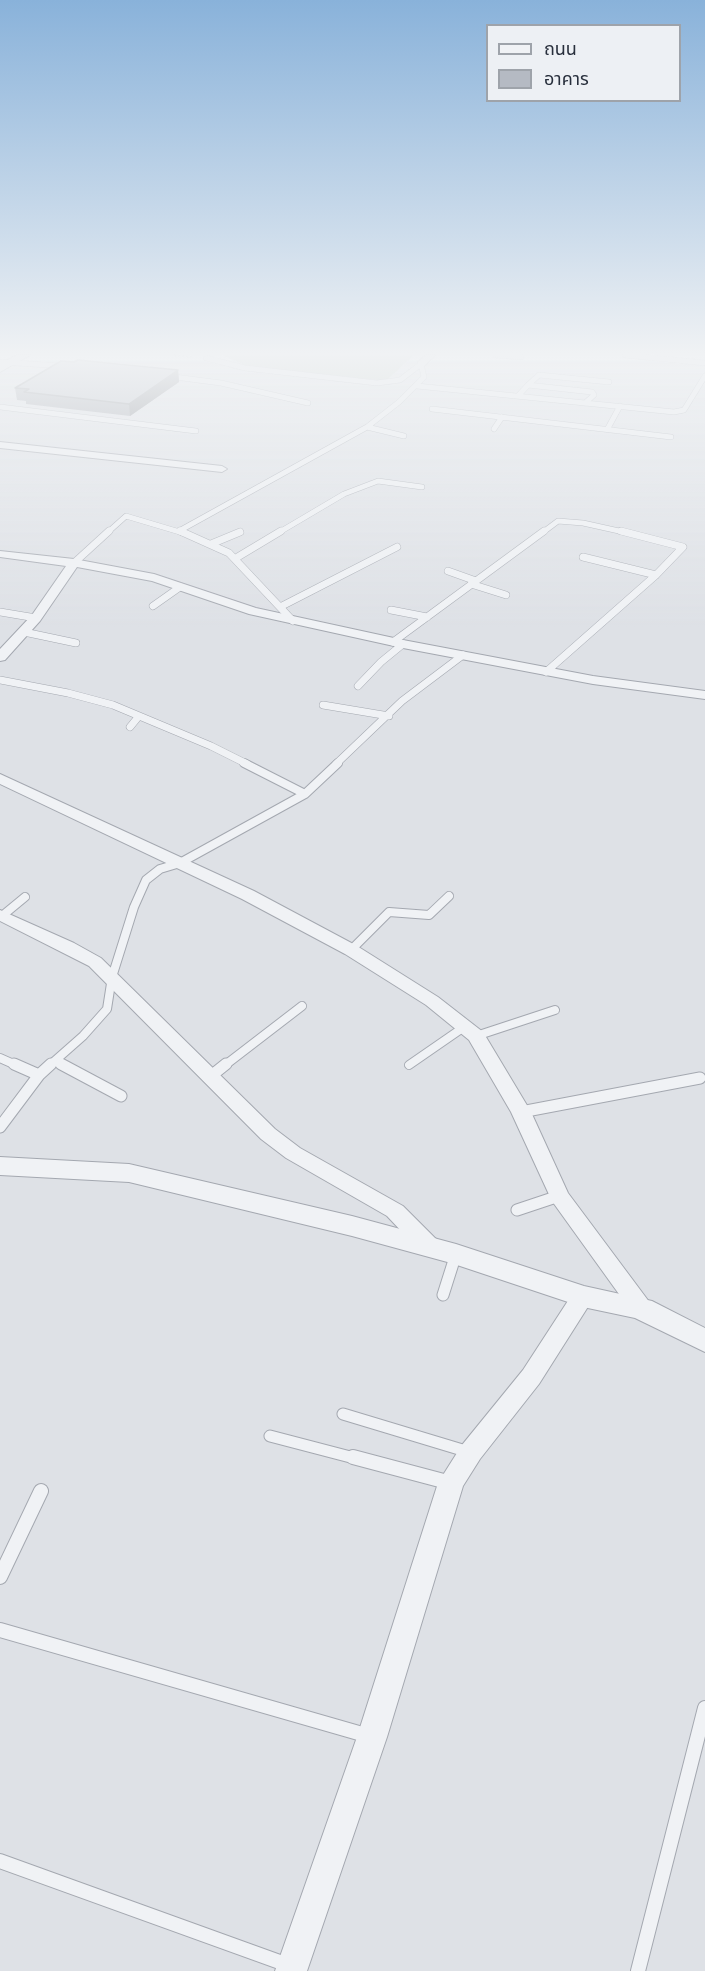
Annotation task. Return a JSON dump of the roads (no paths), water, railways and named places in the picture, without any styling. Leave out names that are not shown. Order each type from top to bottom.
[{"type":"street","points":[[18,447],[222,469]]},
{"type":"street","points":[[0,554],[74,563],[154,578],[253,611],[398,643],[546,672],[705,694]]},
{"type":"street","points":[[0,657],[36,618],[74,563]]},
{"type":"street","points":[[0,778],[248,896],[351,950],[432,1001],[470,1032],[521,1112],[559,1196],[642,1309]]},
{"type":"street","points":[[1,915],[95,962],[268,1134],[293,1153],[395,1211],[429,1246]]},
{"type":"street","points":[[0,1166],[129,1173],[187,1185],[429,1246],[583,1296],[642,1309],[705,1341]]},
{"type":"street","points":[[292,1969],[372,1737],[450,1483],[471,1452],[531,1377],[583,1296]]},
{"type":"lane","points":[[178,531],[329,447]]},
{"type":"lane","points":[[236,558],[345,494],[378,481],[422,488]]},
{"type":"lane","points":[[74,563],[126,516],[178,531],[211,544],[236,558],[293,621]]},
{"type":"lane","points":[[358,686],[398,643],[427,617],[554,523],[563,520],[680,545],[682,550],[656,575],[546,672]]},
{"type":"lane","points":[[211,544],[240,531]]},
{"type":"lane","points":[[280,607],[397,547]]},
{"type":"lane","points":[[583,557],[656,575]]},
{"type":"lane","points":[[448,571],[506,596]]},
{"type":"lane","points":[[153,606],[180,587]]},
{"type":"lane","points":[[391,610],[427,617]]},
{"type":"lane","points":[[0,612],[36,618]]},
{"type":"lane","points":[[24,632],[76,643]]},
{"type":"lane","points":[[0,1127],[39,1075],[83,1036],[107,1009],[112,977],[134,907],[146,880],[160,868],[180,863],[305,794],[402,700],[463,655]]},
{"type":"lane","points":[[0,680],[68,693],[113,705],[211,746],[305,794]]},
{"type":"lane","points":[[322,705],[388,716]]},
{"type":"lane","points":[[130,727],[139,716]]},
{"type":"lane","points":[[351,950],[389,912],[429,915],[449,896]]},
{"type":"lane","points":[[1,915],[24,897]]},
{"type":"lane","points":[[211,1076],[302,1006]]},
{"type":"lane","points":[[409,1065],[470,1032],[555,1010]]},
{"type":"lane","points":[[0,1058],[39,1075]]},
{"type":"lane","points":[[55,1061],[122,1096]]},
{"type":"lane","points":[[521,1112],[700,1078]]},
{"type":"lane","points":[[518,1210],[559,1196]]},
{"type":"lane","points":[[443,1295],[456,1254]]},
{"type":"lane","points":[[343,1414],[471,1452]]},
{"type":"lane","points":[[270,1436],[450,1483]]},
{"type":"lane","points":[[0,1577],[41,1491]]},
{"type":"lane","points":[[0,1630],[372,1737]]},
{"type":"lane","points":[[638,1971],[705,1708]]},
{"type":"lane","points":[[0,1861],[292,1969]]}]
